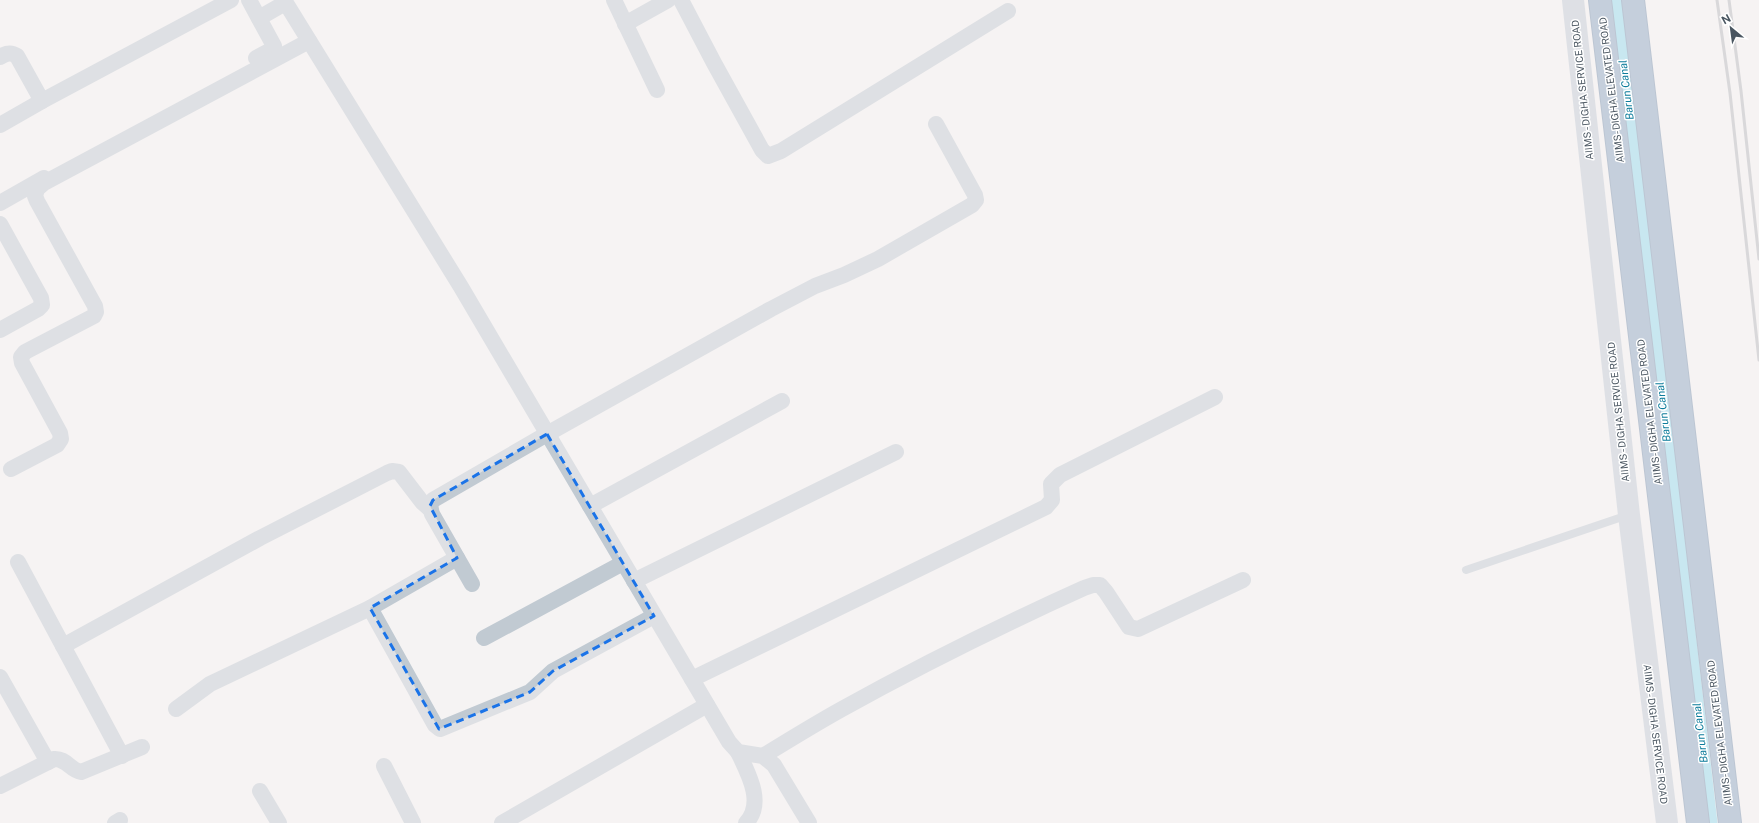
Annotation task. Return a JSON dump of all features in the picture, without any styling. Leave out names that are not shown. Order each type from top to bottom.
[{"type":"highway","name":"AIIMS- DIGHA ELEVATED ROAD","points":[[1600,0],[1698,823]]},
{"type":"highway","name":"AIIMS- DIGHA ELEVATED ROAD","points":[[1633,0],[1730,823]]},
{"type":"main road","name":"AIIMS - DIGHA SERVICE ROAD","points":[[1572,0],[1629,515],[1667,823]]},
{"type":"street","points":[[0,125],[231,0]]},
{"type":"street","points":[[0,202],[270,50],[274,46],[272,41],[249,0]]},
{"type":"street","points":[[614,0],[657,90]]},
{"type":"street","points":[[625,24],[668,0]]},
{"type":"street","points":[[681,0],[753,134],[762,150],[768,156],[780,151],[1008,11]]},
{"type":"street","points":[[259,18],[285,1],[460,287],[729,742],[738,752],[751,780],[755,802],[753,811],[746,823]]},
{"type":"street","points":[[11,469],[57,445],[61,439],[60,433],[22,363],[21,357],[25,352],[94,316],[96,312],[95,306],[37,201],[35,196],[36,189],[44,183],[309,41]]},
{"type":"street","points":[[0,57],[6,53],[13,53],[17,56],[42,101]]},
{"type":"street","points":[[431,510],[431,502],[437,497],[547,434],[771,309],[815,286],[844,275],[878,258],[975,203],[975,194],[936,124]]},
{"type":"street","points":[[0,224],[41,298],[42,304],[38,308],[0,330]]},
{"type":"street","points":[[692,679],[1046,507],[1052,500],[1051,484],[1060,474],[1215,397]]},
{"type":"street","points":[[590,506],[782,401]]},
{"type":"street","points":[[634,582],[896,452]]},
{"type":"street","points":[[63,646],[260,538],[392,471],[399,472],[422,502],[431,510],[472,584]]},
{"type":"street","points":[[176,708],[210,684],[370,608],[457,558]]},
{"type":"street","points":[[18,562],[122,756]]},
{"type":"street","points":[[484,638],[623,562]]},
{"type":"street","points":[[763,756],[840,709],[893,681],[1014,620],[1084,588],[1093,585],[1100,585],[1129,627],[1138,629],[1243,580]]},
{"type":"street","points":[[370,608],[435,725],[440,729],[530,692],[553,671],[654,616]]},
{"type":"street","points":[[0,677],[48,762]]},
{"type":"street","points":[[502,823],[707,705]]},
{"type":"street","points":[[0,786],[54,759],[62,759],[74,769],[81,772],[142,747]]},
{"type":"street","points":[[738,752],[763,756],[774,765],[809,823]]},
{"type":"street","points":[[384,766],[413,823]]},
{"type":"street","points":[[260,791],[279,823]]},
{"type":"lane","points":[[1466,570],[1629,515]]},
{"type":"highlighted area","points":[[547,434],[654,616],[553,671],[530,692],[439,729],[370,608],[457,558],[430,506],[433,500]]},
{"type":"waterway","name":"Barun Canal","points":[[1616,0],[1710,823]]},
{"type":"railway","points":[[1717,0],[1730,93],[1759,360]]},
{"type":"railway","points":[[1729,0],[1741,91],[1759,259]]}]
